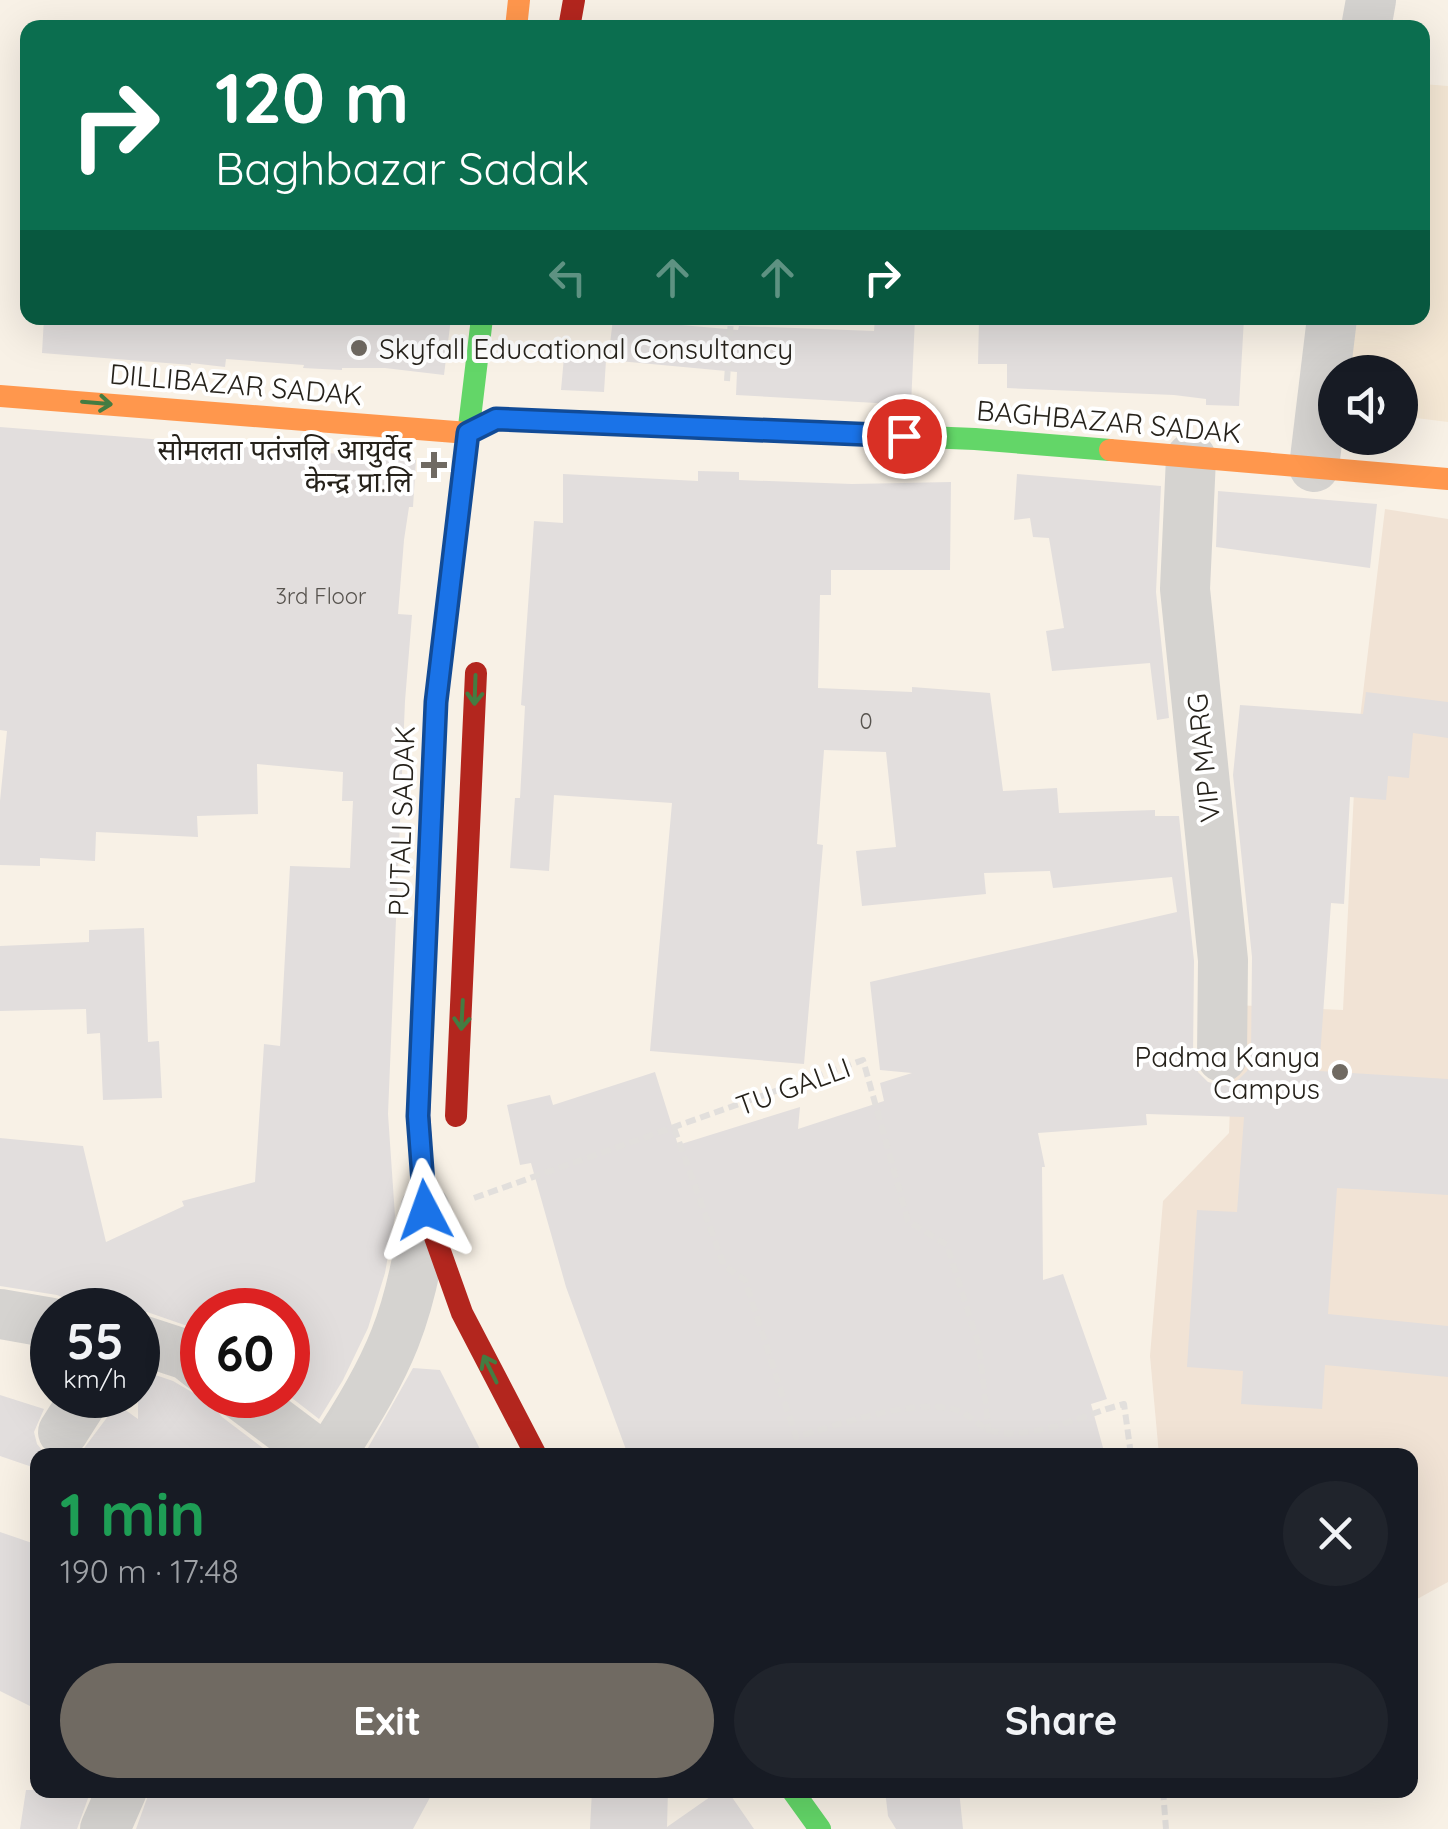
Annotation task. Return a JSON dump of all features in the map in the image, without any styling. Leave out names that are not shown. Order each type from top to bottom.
[{"type":"main road","name":"PUTALI SADAK","points":[[481,325],[436,702],[418,1116],[448,1204],[462,1313],[532,1448]]},
{"type":"main road","name":"DILLIBAZAR SADAK","points":[[0,396],[468,433]]},
{"type":"main road","name":"BAGHBAZAR SADAK","points":[[468,433],[496,420],[725,427],[976,440],[1448,480]]},
{"type":"main road","points":[[454,1136],[477,656]]},
{"type":"main road","points":[[798,1798],[820,1829]]},
{"type":"street","points":[[1314,467],[1331,325]]},
{"type":"street","name":"VIP MARG","points":[[1190,458],[1185,590],[1223,960],[1222,1057]]},
{"type":"street","points":[[335,1448],[372,1392],[402,1328],[418,1270],[448,1204]]},
{"type":"street","points":[[0,1314],[30,1319]]},
{"type":"street","points":[[271,1418],[311,1448]]},
{"type":"street","points":[[105,1829],[119,1798]]},
{"type":"path","points":[[725,427],[730,325]]},
{"type":"path","name":"TU GALLI","points":[[448,1204],[864,1060],[908,1221],[947,1245],[979,1346],[989,1433]]},
{"type":"path","points":[[674,1128],[724,1266],[745,1280],[796,1437],[924,1406],[954,1408],[989,1433],[1018,1434],[1060,1426],[1124,1404],[1130,1448]]},
{"type":"path","points":[[1164,1798],[1166,1829]]},
{"type":"shaded area","points":[[1430,85],[1448,86],[1448,422],[1418,418],[1418,355],[1337,355],[1340,325],[1430,325]]},
{"type":"shaded area","name":"Padma Kanya Campus","points":[[1385,509],[1448,519],[1448,1582],[1418,1599],[1418,1448],[1158,1448],[1150,1356],[1163,1201],[1229,1133],[1234,1005],[1343,1010],[1356,752]]},
{"type":"building","points":[[44,325],[450,325],[444,375],[385,368],[303,368],[304,365],[226,359],[225,367],[42,353]]},
{"type":"building","points":[[612,325],[874,331],[874,325],[915,325],[911,405],[736,395],[737,372],[608,360]]},
{"type":"building","points":[[979,325],[1244,325],[1239,406],[1206,405],[1206,399],[1174,395],[1007,388],[1007,364],[978,364]]},
{"type":"building","points":[[564,357],[606,360],[604,392],[561,390]]},
{"type":"building","points":[[0,427],[416,460],[398,614],[412,615],[388,1114],[395,1216],[385,1273],[368,1328],[319,1419],[310,1412],[310,1288],[180,1288],[180,1323],[160,1316],[160,1288],[30,1291],[0,1286],[0,1138],[83,1146],[106,1242],[184,1206],[182,1201],[255,1182],[264,1044],[280,1046],[290,866],[350,868],[353,801],[342,801],[343,772],[257,764],[258,814],[197,816],[198,837],[96,832],[95,861],[40,858],[40,866],[0,865],[0,801],[7,731],[0,730]]},
{"type":"building","points":[[698,471],[739,472],[739,480],[951,482],[950,570],[831,570],[831,595],[820,595],[818,688],[912,692],[912,687],[990,693],[1003,791],[1057,788],[1059,813],[1155,810],[1155,816],[1179,816],[1194,961],[1193,1057],[1198,1072],[1208,1082],[1223,1086],[1237,1081],[1247,1071],[1251,1057],[1252,957],[1233,775],[1240,705],[1363,714],[1366,692],[1448,702],[1448,738],[1413,733],[1409,778],[1388,776],[1386,800],[1350,797],[1344,904],[1331,903],[1319,1071],[1448,1079],[1448,1195],[1337,1188],[1328,1314],[1448,1326],[1448,1377],[1325,1365],[1322,1409],[1241,1404],[1243,1371],[1187,1367],[1197,1210],[1237,1212],[1244,1117],[1146,1114],[1147,1125],[1038,1133],[1045,1167],[1043,1280],[1063,1274],[1107,1399],[1091,1404],[1103,1448],[625,1448],[566,1287],[531,1163],[520,1165],[507,1105],[550,1095],[553,1105],[655,1072],[678,1145],[800,1107],[798,1129],[884,1101],[880,1083],[912,1073],[880,1070],[870,982],[1177,912],[1172,877],[1053,888],[1050,871],[984,873],[986,894],[862,906],[856,851],[896,847],[886,752],[824,750],[817,844],[823,845],[804,1064],[650,1051],[672,803],[554,795],[549,871],[510,868],[515,798],[520,798],[525,706],[521,705],[534,521],[563,523],[563,474],[698,481]]},
{"type":"building","points":[[1017,474],[1161,486],[1156,592],[1169,718],[1157,720],[1150,663],[1052,671],[1046,631],[1064,628],[1049,538],[1033,537],[1030,518],[1014,520]]},
{"type":"building","points":[[1218,491],[1377,504],[1370,568],[1216,547]]},
{"type":"building","points":[[144,928],[148,1042],[159,1041],[162,1098],[103,1100],[100,1033],[87,1034],[86,1009],[0,1011],[0,946],[89,942],[89,930]]},
{"type":"building","points":[[413,1368],[440,1370],[479,1448],[368,1448]]},
{"type":"building","points":[[160,1377],[180,1385],[180,1418],[223,1418],[263,1448],[84,1448],[107,1418],[160,1418]]},
{"type":"building","points":[[0,1395],[30,1405],[30,1418],[40,1418],[34,1432],[40,1448],[30,1448],[30,1466],[0,1456]]},
{"type":"building","points":[[0,1532],[30,1542],[30,1706],[0,1691]]},
{"type":"building","points":[[26,1790],[30,1790],[30,1798],[88,1798],[77,1829],[20,1829]]},
{"type":"building","points":[[147,1798],[430,1798],[413,1829],[136,1829]]},
{"type":"building","points":[[592,1798],[668,1798],[667,1827],[709,1798],[733,1798],[754,1829],[590,1829]]},
{"type":"building","points":[[886,1798],[960,1798],[963,1829],[896,1829],[888,1816]]},
{"type":"traffic: fast","points":[[428,886],[436,702],[481,325]]},
{"type":"traffic: fast","points":[[654,426],[975,439],[1110,450]]},
{"type":"traffic: fast","points":[[798,1798],[820,1829]]},
{"type":"traffic: slow","points":[[517,20],[519,0]]},
{"type":"traffic: slow","points":[[0,396],[468,433],[495,419],[654,426]]},
{"type":"traffic: slow","points":[[1110,450],[1448,479]]},
{"type":"traffic: jam","points":[[570,20],[574,0]]},
{"type":"traffic: jam","points":[[456,1116],[476,673]]},
{"type":"traffic: jam","points":[[428,886],[419,1115],[425,1209],[462,1313],[532,1448]]},
{"type":"place","name":"Skyfall Educational Consultancy","points":[[359,348]]},
{"type":"place","name":"सोमलता पतंजलि आयुर्वेद केन्द्र प्रा.लि","points":[[434,465]]},
{"type":"place","name":"Padma Kanya Campus","points":[[1340,1072]]},
{"type":"route","points":[[425,1210],[418,1116],[436,702],[468,433],[496,419],[904,436]]}]
